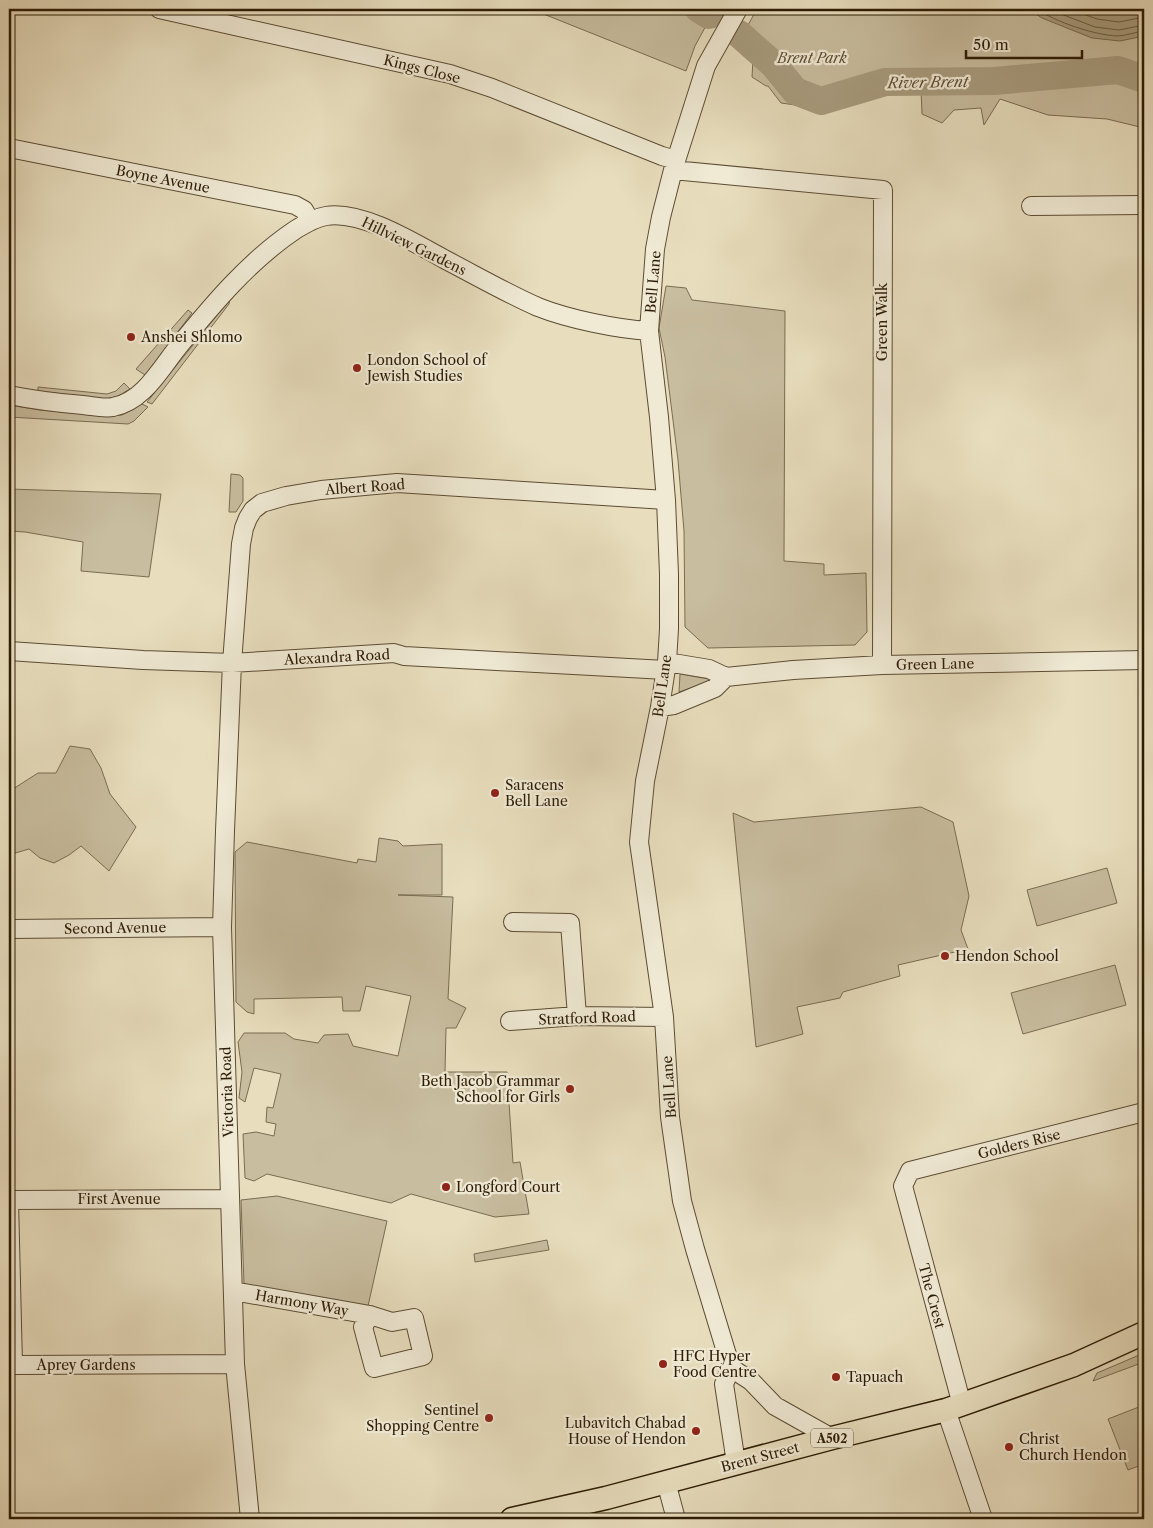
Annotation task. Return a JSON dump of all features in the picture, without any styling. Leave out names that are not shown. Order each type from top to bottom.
[{"type":"main road","name":"Brent Street","points":[[512,1519],[606,1498],[832,1438],[954,1408],[1074,1365],[1144,1333]]},
{"type":"street","name":"Kings Close","points":[[159,9],[458,77],[492,88],[662,156],[674,165]]},
{"type":"street","name":"Bell Lane","points":[[731,1368],[682,1201],[670,1117],[664,1017],[639,842],[645,781],[660,707],[669,629],[666,500],[659,417],[648,331],[655,249],[674,165],[706,66],[738,9]]},
{"type":"street","name":"Boyne Avenue","points":[[9,148],[295,206],[304,210],[310,221]]},
{"type":"street","name":"Green Walk","points":[[674,165],[883,190],[882,665]]},
{"type":"street","points":[[1031,206],[1144,205]]},
{"type":"street","name":"Hillview Gardens","points":[[9,395],[41,402],[103,407],[113,407],[132,399],[149,384],[200,320],[248,267],[278,242],[310,221],[338,214],[356,218],[401,236],[539,307],[613,327],[648,331]]},
{"type":"street","name":"Albert Road","points":[[232,663],[241,544],[244,528],[253,510],[262,503],[286,496],[321,490],[397,483],[666,500]]},
{"type":"street","name":"Alexandra Road","points":[[9,651],[143,660],[232,663],[394,653],[404,656],[666,666]]},
{"type":"street","name":"Green Lane","points":[[666,666],[709,669],[726,677],[793,670],[882,665],[1144,660]]},
{"type":"street","name":"Victoria Road","points":[[232,663],[224,831],[222,927],[235,1364],[250,1519]]},
{"type":"street","points":[[660,707],[674,706],[714,688],[726,677]]},
{"type":"street","points":[[513,922],[570,923],[577,1016]]},
{"type":"street","name":"Second Avenue","points":[[9,929],[222,927]]},
{"type":"street","name":"Stratford Road","points":[[510,1021],[577,1016],[664,1017]]},
{"type":"street","name":"Golders Rise","points":[[903,1186],[910,1171],[1144,1112]]},
{"type":"street","name":"The Crest","points":[[903,1186],[954,1408],[983,1519]]},
{"type":"street","name":"First Avenue","points":[[9,1200],[230,1199]]},
{"type":"street","name":"Aprey Gardens","points":[[9,1200],[13,1365],[235,1364]]},
{"type":"street","name":"Harmony Way","points":[[233,1291],[370,1315]]},
{"type":"street","points":[[736,1463],[724,1384],[731,1368],[750,1381],[775,1406],[832,1438]]},
{"type":"street","points":[[666,1482],[676,1519]]},
{"type":"green space","points":[[531,9],[715,9],[695,46],[686,71]]},
{"type":"green space","name":"Brent Park","points":[[757,9],[1144,9],[1144,128],[1107,119],[1048,115],[1000,99],[984,125],[981,108],[954,110],[942,123],[922,114],[921,90],[891,86],[817,108],[781,103],[768,86],[752,77],[753,59],[735,48]]},
{"type":"green space","points":[[666,286],[686,288],[692,300],[785,311],[784,561],[824,564],[824,575],[866,573],[867,632],[855,645],[708,648],[685,627],[684,531],[678,460],[665,357],[659,328]]},
{"type":"green space","points":[[230,299],[229,304],[152,404],[147,402]]},
{"type":"green space","points":[[188,310],[192,313],[145,375],[136,369]]},
{"type":"green space","points":[[124,383],[130,389],[118,396],[106,399],[38,391],[38,387],[107,394],[116,391]]},
{"type":"green space","points":[[142,404],[148,407],[134,421],[128,424],[9,417],[9,405],[40,410],[112,416],[122,415]]},
{"type":"green space","points":[[231,474],[240,475],[243,478],[243,501],[236,512],[229,512]]},
{"type":"green space","points":[[9,489],[161,494],[149,577],[81,571],[83,542],[9,531]]},
{"type":"green space","points":[[680,674],[714,680],[679,692]]},
{"type":"green space","points":[[70,746],[90,749],[101,768],[110,794],[136,827],[109,871],[81,846],[54,863],[40,858],[29,849],[12,854],[9,857],[9,789],[13,789],[38,773],[56,773]]},
{"type":"green space","points":[[921,807],[953,822],[969,896],[961,930],[968,949],[898,965],[900,976],[843,992],[840,998],[797,1007],[803,1034],[756,1047],[733,813],[754,822]]},
{"type":"green space","points":[[379,838],[398,841],[403,846],[442,844],[442,895],[398,895],[453,897],[448,999],[466,1008],[456,1028],[446,1028],[445,1072],[507,1072],[513,1163],[520,1162],[529,1214],[495,1217],[411,1194],[391,1203],[267,1174],[254,1181],[245,1178],[243,1134],[256,1132],[274,1136],[276,1124],[266,1122],[267,1107],[273,1108],[281,1074],[254,1068],[245,1102],[239,1098],[242,1072],[238,1042],[244,1033],[285,1033],[294,1039],[318,1043],[324,1035],[348,1034],[353,1046],[398,1056],[411,996],[366,986],[360,1011],[343,1011],[342,997],[254,999],[254,1014],[247,1012],[236,1002],[235,852],[247,842],[357,863],[358,859],[376,862]]},
{"type":"green space","points":[[1107,868],[1117,903],[1037,926],[1027,890]]},
{"type":"green space","points":[[1115,965],[1126,1005],[1023,1034],[1011,993]]},
{"type":"green space","points":[[277,1196],[387,1221],[368,1306],[244,1284],[241,1200]]},
{"type":"green space","points":[[547,1240],[549,1250],[475,1262],[474,1254]]},
{"type":"green space","points":[[1144,1353],[1144,1362],[1093,1381],[1097,1373]]},
{"type":"green space","points":[[1144,1405],[1144,1464],[1128,1470],[1108,1419]]},
{"type":"water","points":[[1028,9],[1144,9],[1144,36],[1120,41],[1092,38],[1042,18]]},
{"type":"waterway","name":"River Brent","points":[[699,9],[709,15]]},
{"type":"waterway","name":"River Brent","points":[[739,34],[774,65],[795,91],[821,101],[885,82],[994,81],[1118,70],[1144,79]]},
{"type":"place","name":"Anshei Shlomo","points":[[131,337]]},
{"type":"place","name":"London School of Jewish Studies","points":[[357,368]]},
{"type":"place","name":"Saracens Bell Lane","points":[[495,793]]},
{"type":"place","name":"Hendon School","points":[[945,956]]},
{"type":"place","name":"Beth Jacob Grammar School for Girls","points":[[570,1089]]},
{"type":"place","name":"Longford Court","points":[[446,1187]]},
{"type":"place","name":"HFC Hyper Food Centre","points":[[663,1364]]},
{"type":"place","name":"Tapuach","points":[[836,1377]]},
{"type":"place","name":"Sentinel Shopping Centre","points":[[489,1418]]},
{"type":"place","name":"Lubavitch Chabad House of Hendon","points":[[696,1431]]},
{"type":"place","name":"Christ Church Hendon","points":[[1009,1447]]}]
